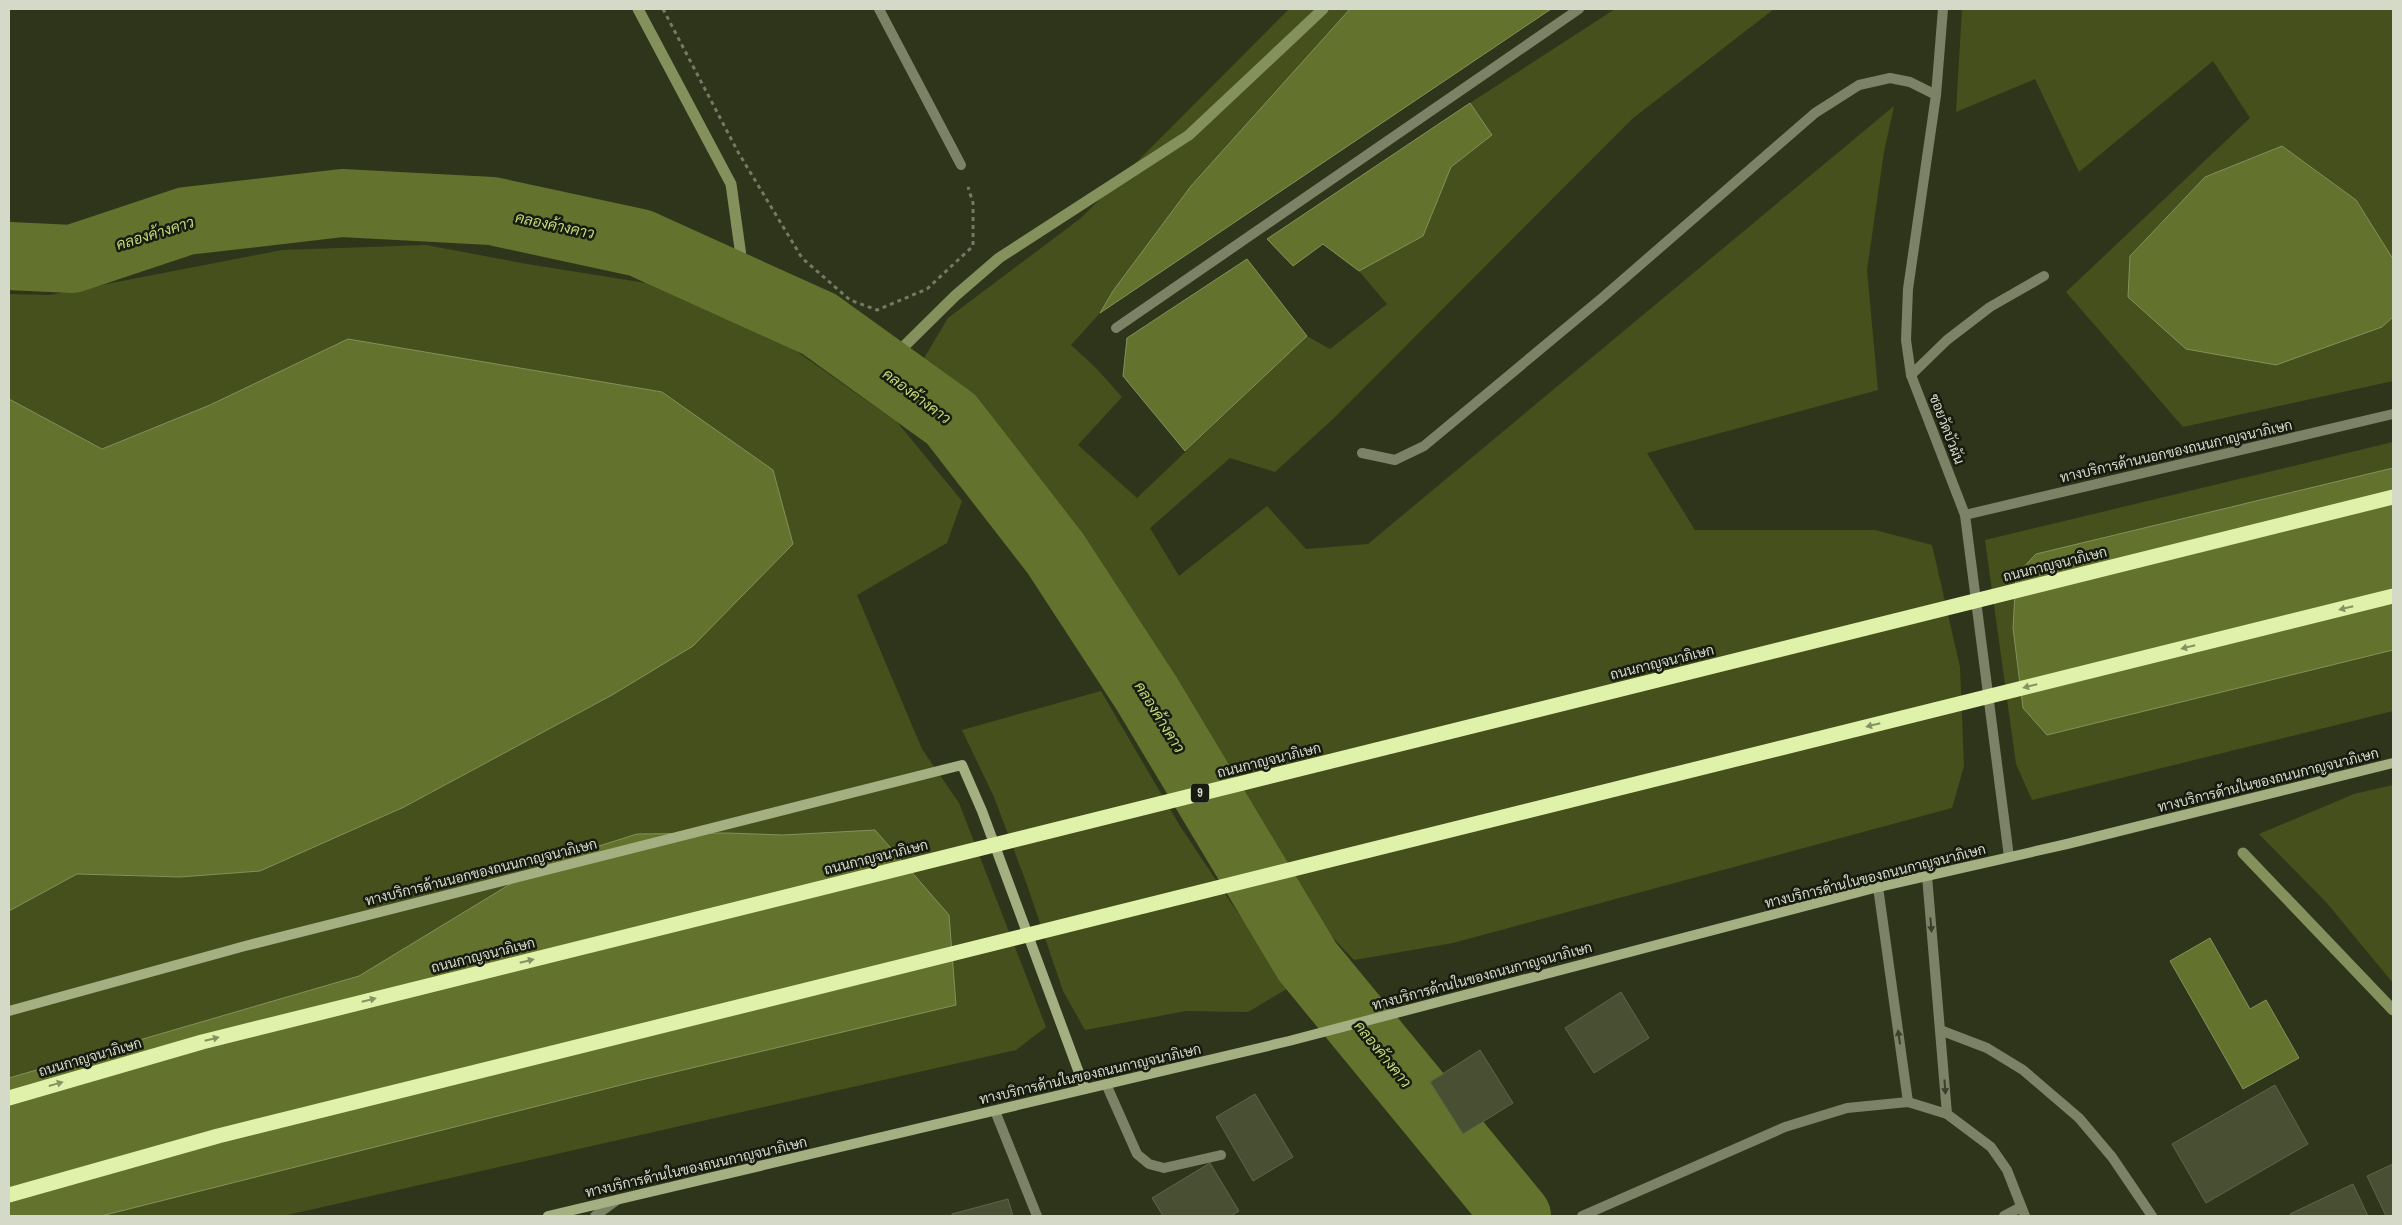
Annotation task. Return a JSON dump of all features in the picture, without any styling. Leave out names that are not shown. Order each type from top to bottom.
[{"type":"highway","name":"ถนนกาญจนาภิเษก","points":[[9,1098],[202,1042],[2393,497]]},
{"type":"highway","points":[[9,1195],[218,1136],[2393,596]]},
{"type":"main road","name":"ทางบริการด้านในของถนนกาญจนาภิเษก","points":[[548,1216],[1289,1041],[1878,887],[2009,858],[2393,763]]},
{"type":"main road","name":"ทางบริการด้านนอกของถนนกาญจนาภิเษก","points":[[9,1011],[245,946],[962,765],[982,812],[1085,1090]]},
{"type":"street","points":[[879,9],[961,165]]},
{"type":"street","points":[[1116,328],[1579,9]]},
{"type":"street","name":"ซอยวัดบัวผัน","points":[[1943,9],[1936,95],[1908,289],[1906,340],[1911,375],[1965,515],[2009,858]]},
{"type":"street","points":[[1362,453],[1394,460],[1424,446],[1602,298],[1815,113],[1859,85],[1890,78],[1910,82],[1936,95]]},
{"type":"street","points":[[1911,375],[1947,340],[1983,313],[2044,276]]},
{"type":"street","name":"ทางบริการด้านนอกของถนนกาญจนาภิเษก","points":[[1965,515],[2393,414]]},
{"type":"street","points":[[1927,876],[1947,1114]]},
{"type":"street","points":[[1878,887],[1908,1102]]},
{"type":"street","points":[[1940,1030],[1987,1048],[2023,1070],[2079,1118],[2112,1157],[2152,1216]]},
{"type":"street","points":[[1106,1084],[1137,1154],[1149,1164],[1164,1168],[1221,1155]]},
{"type":"street","points":[[1582,1216],[1784,1127],[1847,1108],[1908,1102],[1947,1114],[1991,1146],[2007,1170],[2023,1212],[2004,1216]]},
{"type":"street","points":[[995,1111],[1037,1216]]},
{"type":"street","points":[[595,1216],[617,1199]]},
{"type":"path","points":[[664,9],[738,152],[802,258],[850,300],[877,310],[927,289],[973,246],[973,202],[961,165]]},
{"type":"shaded area","points":[[1289,9],[1350,9],[1191,186],[1113,291],[1100,313],[1071,345],[1096,368],[1122,397],[1078,445],[1137,498],[1307,336],[1330,349],[1387,304],[1359,271],[1423,236],[1451,167],[1492,135],[1470,103],[1615,9],[1774,9],[1632,119],[1334,418],[1275,472],[1230,458],[1150,528],[1179,576],[1267,506],[1306,549],[1368,544],[1894,106],[1884,152],[1867,270],[1878,390],[1647,453],[1695,530],[1875,530],[1932,545],[1960,667],[1964,766],[1952,808],[1453,943],[1354,960],[1298,901],[1201,728],[1163,696],[1104,602],[965,403],[920,365],[948,318],[1081,218]]},
{"type":"shaded area","points":[[1350,9],[1551,9],[1100,313],[1113,291],[1191,186]]},
{"type":"shaded area","points":[[1962,9],[2393,9],[2393,259],[2356,200],[2282,146],[2205,177],[2130,256],[2382,327],[2393,317],[2393,381],[2183,427],[2066,292],[2250,118],[2213,61],[2079,172],[2035,79],[1956,112]]},
{"type":"shaded area","points":[[1470,103],[1492,135],[1451,167],[1423,236],[1359,271],[1323,244],[1293,266],[1267,239]]},
{"type":"shaded area","points":[[2282,146],[2356,200],[2393,259],[2393,317],[2382,327],[2276,365],[2186,349],[2128,297],[2130,256],[2205,177]]},
{"type":"shaded area","points":[[426,245],[527,264],[715,294],[897,422],[962,501],[947,543],[857,595],[922,749],[959,803],[1046,1027],[1016,1050],[283,1216],[9,1216],[9,911],[77,874],[180,877],[260,871],[404,807],[612,695],[662,392],[349,339],[210,405],[102,449],[9,399],[9,294],[50,295],[282,250]]},
{"type":"shaded area","points":[[1247,259],[1307,336],[1185,451],[1123,376],[1127,338]]},
{"type":"shaded area","points":[[348,339],[662,392],[773,470],[793,544],[693,646],[612,695],[404,807],[260,871],[180,877],[77,874],[9,911],[9,399],[102,449],[210,405]]},
{"type":"shaded area","points":[[2393,442],[2393,711],[2032,800],[2016,764],[1985,540]]},
{"type":"shaded area","points":[[2393,468],[2393,650],[2047,735],[2023,708],[2013,628],[2016,575],[2036,554]]},
{"type":"shaded area","points":[[1101,691],[1180,826],[1240,916],[1295,984],[1248,1012],[1186,1011],[1085,1030],[1063,991],[1026,882],[994,797],[962,730]]},
{"type":"shaded area","points":[[2393,785],[2393,983],[2326,902],[2259,834],[2354,794]]},
{"type":"shaded area","points":[[875,830],[949,915],[956,1005],[637,1081],[101,1216],[9,1216],[9,1078],[359,976],[545,863],[637,834],[727,833],[783,835]]},
{"type":"shaded area","points":[[2210,938],[2250,1009],[2266,1000],[2299,1058],[2243,1089],[2170,961]]},
{"type":"building","points":[[1621,992],[1649,1038],[1594,1073],[1565,1028]]},
{"type":"building","points":[[1480,1050],[1513,1103],[1463,1134],[1430,1082]]},
{"type":"building","points":[[2275,1085],[2308,1144],[2206,1203],[2172,1144]]},
{"type":"building","points":[[1255,1094],[1293,1157],[1253,1181],[1216,1117]]},
{"type":"building","points":[[1210,1163],[1239,1211],[1231,1216],[1163,1216],[1152,1198]]},
{"type":"building","points":[[2393,1164],[2393,1216],[2386,1216],[2367,1176]]},
{"type":"building","points":[[2353,1184],[2368,1216],[2291,1216],[2290,1214]]},
{"type":"building","points":[[1008,1199],[1013,1216],[952,1216],[952,1214]]},
{"type":"waterway","points":[[638,9],[731,184],[746,292]]},
{"type":"waterway","points":[[881,369],[955,296],[999,258],[1189,135],[1323,9]]},
{"type":"waterway","name":"คลองค้างคาว","points":[[9,256],[72,259],[186,221],[342,203],[492,211],[640,243],[819,324],[951,419],[1055,553],[1147,694],[1307,961],[1517,1216]]},
{"type":"waterway","points":[[2243,853],[2393,1010]]}]
